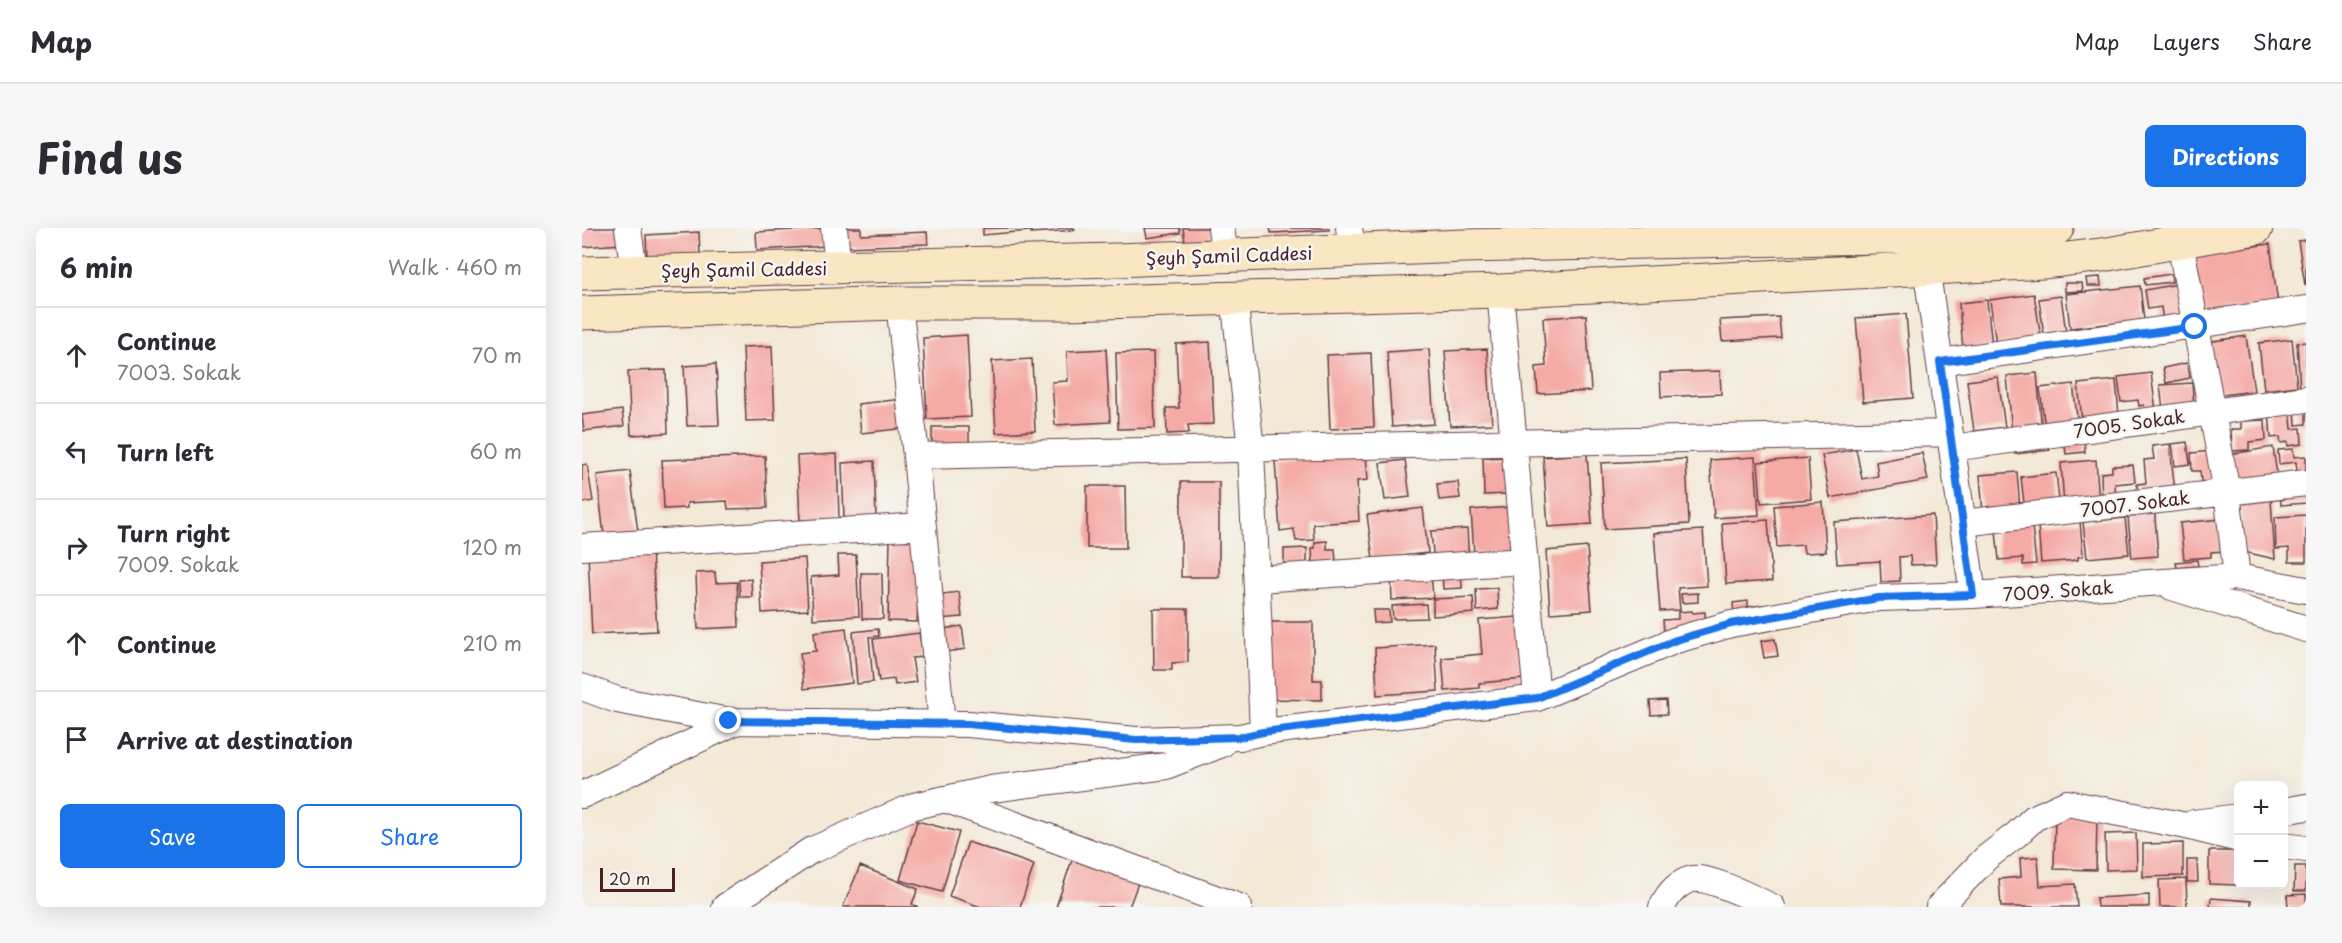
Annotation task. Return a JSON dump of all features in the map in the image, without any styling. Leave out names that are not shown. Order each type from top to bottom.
[{"type":"main road","name":"Şeyh Şamil Caddesi","points":[[582,273],[838,267],[1223,242],[1920,231],[1972,235],[2057,228]]},
{"type":"main road","name":"Şeyh Şamil Caddesi","points":[[582,313],[899,303],[1066,303],[1500,291],[2043,261],[2180,242],[2256,228]]},
{"type":"street","points":[[628,228],[634,272]]},
{"type":"street","points":[[834,228],[838,267]]},
{"type":"street","points":[[1920,231],[1973,595]]},
{"type":"street","points":[[2180,242],[2227,492],[2237,577]]},
{"type":"street","points":[[1500,291],[1537,698]]},
{"type":"street","points":[[1234,297],[1251,449],[1257,579],[1252,734]]},
{"type":"street","points":[[899,303],[942,724]]},
{"type":"street","points":[[1940,362],[2195,327],[2306,309]]},
{"type":"street","name":"7005. Sokak","points":[[916,456],[1514,443],[1951,441],[2306,399]]},
{"type":"street","name":"7007. Sokak","points":[[1963,523],[2306,483]]},
{"type":"street","points":[[582,547],[923,526]]},
{"type":"street","points":[[1257,579],[1524,561]]},
{"type":"street","name":"7009. Sokak","points":[[1252,734],[1537,698],[1676,640],[1731,624],[1879,598],[1973,595],[2237,577],[2306,590]]},
{"type":"street","points":[[2160,583],[2306,629]]},
{"type":"street","points":[[582,687],[617,700],[736,721],[968,724],[1136,740],[1252,734]]},
{"type":"street","points":[[582,795],[736,721]]},
{"type":"street","points":[[724,907],[810,851],[914,806],[991,789],[1166,765],[1252,734]]},
{"type":"street","points":[[945,799],[1239,907]]},
{"type":"street","points":[[1939,907],[1986,858],[2034,818],[2067,803],[2182,825],[2234,838]]},
{"type":"street","points":[[2288,811],[2306,807]]},
{"type":"street","points":[[2182,825],[2234,818]]},
{"type":"street","points":[[2288,847],[2306,849]]},
{"type":"street","points":[[1662,907],[1669,892],[1692,879],[1721,885],[1772,907]]},
{"type":"building","points":[[582,228],[621,228],[622,244],[582,247]]},
{"type":"building","points":[[829,228],[829,246],[757,250],[756,232]]},
{"type":"building","points":[[844,228],[861,228],[861,235],[927,232],[928,244],[845,247]]},
{"type":"building","points":[[983,228],[1029,228],[1029,231],[983,235]]},
{"type":"building","points":[[1031,228],[1074,228],[1075,230],[1031,233]]},
{"type":"building","points":[[1145,228],[1180,228],[1180,233],[1147,238]]},
{"type":"building","points":[[1183,228],[1210,228],[1213,245],[1186,248]]},
{"type":"building","points":[[1270,228],[1329,228],[1329,230],[1271,233]]},
{"type":"building","points":[[699,232],[700,256],[647,258],[646,235]]},
{"type":"building","points":[[2306,240],[2306,285],[2305,285],[2298,241]]},
{"type":"building","points":[[2270,244],[2278,304],[2201,315],[2192,254]]},
{"type":"building","points":[[2171,274],[2172,282],[2145,285],[2144,278]]},
{"type":"building","points":[[2100,277],[2101,286],[2087,286],[2086,278]]},
{"type":"building","points":[[2065,283],[2082,283],[2083,291],[2065,292]]},
{"type":"building","points":[[2178,284],[2183,318],[2163,321],[2161,307],[2148,309],[2145,290]]},
{"type":"building","points":[[2140,286],[2144,320],[2070,328],[2066,294]]},
{"type":"building","points":[[2034,294],[2041,338],[1996,345],[1990,300]]},
{"type":"building","points":[[2061,296],[2066,332],[2044,335],[2039,299]]},
{"type":"building","points":[[1987,300],[1992,346],[1963,349],[1959,303]]},
{"type":"building","points":[[1906,314],[1913,398],[1863,402],[1856,318]]},
{"type":"building","points":[[1586,315],[1591,391],[1538,394],[1536,367],[1546,366],[1543,318]]},
{"type":"building","points":[[1779,317],[1781,338],[1722,341],[1720,320]]},
{"type":"building","points":[[967,335],[971,417],[927,419],[923,338]]},
{"type":"building","points":[[2246,336],[2254,391],[2215,396],[2207,342]]},
{"type":"building","points":[[2292,339],[2297,386],[2264,390],[2259,343]]},
{"type":"building","points":[[1210,342],[1214,424],[1188,425],[1189,433],[1167,434],[1166,408],[1179,408],[1176,344]]},
{"type":"building","points":[[2306,342],[2306,390],[2300,390],[2297,343]]},
{"type":"building","points":[[772,346],[775,420],[746,421],[743,347]]},
{"type":"building","points":[[1106,349],[1110,422],[1055,425],[1052,382],[1068,381],[1067,351]]},
{"type":"building","points":[[1429,349],[1434,424],[1392,427],[1387,352]]},
{"type":"building","points":[[1487,349],[1492,424],[1450,426],[1445,351]]},
{"type":"building","points":[[1153,352],[1155,428],[1118,429],[1116,353]]},
{"type":"building","points":[[1371,353],[1374,427],[1330,429],[1327,355]]},
{"type":"building","points":[[1032,359],[1035,431],[996,433],[992,361]]},
{"type":"building","points":[[2187,363],[2190,378],[2166,383],[2163,368]]},
{"type":"building","points":[[716,364],[719,425],[687,426],[684,366]]},
{"type":"building","points":[[666,370],[668,433],[631,435],[628,371]]},
{"type":"building","points":[[1720,371],[1721,394],[1661,397],[1660,373]]},
{"type":"building","points":[[2037,373],[2042,431],[2012,433],[2007,376]]},
{"type":"building","points":[[2151,373],[2156,411],[2145,413],[2144,405],[2139,406],[2138,400],[2121,402],[2118,377]]},
{"type":"building","points":[[1998,377],[2005,427],[1974,431],[1967,381]]},
{"type":"building","points":[[2116,380],[2119,416],[2082,420],[2078,384]]},
{"type":"building","points":[[2192,383],[2194,408],[2163,411],[2160,385]]},
{"type":"building","points":[[2073,384],[2078,425],[2045,429],[2040,388]]},
{"type":"building","points":[[903,399],[907,428],[861,433],[858,404]]},
{"type":"building","points":[[2306,405],[2306,424],[2296,425],[2295,406]]},
{"type":"building","points":[[2290,408],[2292,429],[2301,428],[2302,444],[2288,446],[2288,442],[2281,443],[2280,437],[2271,438],[2269,410]]},
{"type":"building","points":[[622,410],[624,426],[584,431],[582,415]]},
{"type":"building","points":[[2265,420],[2266,440],[2249,442],[2249,450],[2232,451],[2231,429],[2241,429],[2241,421]]},
{"type":"building","points":[[932,427],[969,427],[969,447],[932,448]]},
{"type":"building","points":[[2084,435],[2085,452],[2066,454],[2064,436]]},
{"type":"building","points":[[2049,440],[2050,450],[2015,454],[2013,444]]},
{"type":"building","points":[[2187,442],[2190,464],[2175,466],[2172,444]]},
{"type":"building","points":[[2170,444],[2175,493],[2138,497],[2137,484],[2146,483],[2144,460],[2154,459],[2152,446]]},
{"type":"building","points":[[2273,447],[2277,475],[2235,481],[2231,454]]},
{"type":"building","points":[[1856,449],[1862,479],[1878,476],[1876,462],[1922,453],[1928,480],[1830,498],[1822,455]]},
{"type":"building","points":[[2293,449],[2294,457],[2306,456],[2306,470],[2297,471],[2296,462],[2279,464],[2278,450]]},
{"type":"building","points":[[2213,451],[2216,487],[2202,488],[2200,471],[2192,471],[2191,453]]},
{"type":"building","points":[[837,454],[839,519],[800,520],[797,456]]},
{"type":"building","points":[[1587,454],[1592,524],[1548,527],[1543,457]]},
{"type":"building","points":[[1366,455],[1368,480],[1357,481],[1359,521],[1313,524],[1314,540],[1296,541],[1294,529],[1280,531],[1275,461]]},
{"type":"building","points":[[765,456],[767,508],[728,509],[727,501],[687,503],[687,508],[664,509],[662,460]]},
{"type":"building","points":[[1508,457],[1509,494],[1484,495],[1483,458]]},
{"type":"building","points":[[1755,457],[1759,515],[1714,518],[1710,460]]},
{"type":"building","points":[[1808,458],[1811,499],[1761,503],[1758,462]]},
{"type":"building","points":[[1686,459],[1689,524],[1605,529],[1601,463]]},
{"type":"building","points":[[1405,460],[1410,497],[1385,500],[1380,463]]},
{"type":"building","points":[[2096,460],[2099,503],[2064,505],[2061,463]]},
{"type":"building","points":[[874,461],[876,518],[844,519],[842,463]]},
{"type":"building","points":[[587,464],[593,501],[582,503],[582,465]]},
{"type":"building","points":[[2133,465],[2135,482],[2115,484],[2116,501],[2102,502],[2101,473],[2112,472],[2112,466]]},
{"type":"building","points":[[630,471],[638,532],[604,536],[597,475]]},
{"type":"building","points":[[2017,472],[2020,510],[1983,514],[1980,475]]},
{"type":"building","points":[[2056,473],[2060,509],[2025,512],[2021,477]]},
{"type":"building","points":[[1181,482],[1219,482],[1219,577],[1181,577]]},
{"type":"building","points":[[1458,482],[1460,498],[1439,500],[1437,484]]},
{"type":"building","points":[[1087,486],[1125,486],[1126,548],[1087,548]]},
{"type":"building","points":[[2306,490],[2306,503],[2281,505],[2280,493]]},
{"type":"building","points":[[2271,500],[2275,559],[2244,552],[2240,503]]},
{"type":"building","points":[[1823,502],[1826,552],[1804,553],[1803,545],[1777,547],[1774,506]]},
{"type":"building","points":[[2154,505],[2158,556],[2132,558],[2127,507]]},
{"type":"building","points":[[1511,507],[1514,551],[1474,554],[1471,510]]},
{"type":"building","points":[[1423,508],[1428,553],[1373,559],[1367,515]]},
{"type":"building","points":[[1933,515],[1936,564],[1911,565],[1910,556],[1899,557],[1900,581],[1881,582],[1880,561],[1837,564],[1834,522]]},
{"type":"building","points":[[2306,515],[2306,562],[2289,562],[2289,548],[2276,549],[2275,517]]},
{"type":"building","points":[[2031,517],[2036,564],[2023,565],[2023,558],[1999,560],[1995,521]]},
{"type":"building","points":[[2125,518],[2129,554],[2087,558],[2083,522]]},
{"type":"building","points":[[2222,519],[2225,551],[2211,552],[2211,557],[2184,559],[2180,523]]},
{"type":"building","points":[[1768,520],[1772,581],[1726,584],[1722,523]]},
{"type":"building","points":[[2080,521],[2083,556],[2078,557],[2078,560],[2041,563],[2038,525]]},
{"type":"building","points":[[1467,529],[1469,561],[1434,563],[1431,531]]},
{"type":"building","points":[[1703,530],[1707,586],[1678,588],[1680,610],[1660,611],[1654,533]]},
{"type":"building","points":[[890,540],[919,541],[917,622],[888,621]]},
{"type":"building","points":[[1327,541],[1327,549],[1335,549],[1336,563],[1313,564],[1312,548],[1315,548],[1315,542]]},
{"type":"building","points":[[1587,547],[1592,610],[1550,613],[1546,551]]},
{"type":"building","points":[[1307,548],[1307,564],[1284,564],[1284,549]]},
{"type":"building","points":[[652,551],[657,631],[592,634],[588,554]]},
{"type":"building","points":[[838,555],[856,555],[859,616],[813,619],[811,577],[839,575]]},
{"type":"building","points":[[805,558],[808,610],[762,613],[759,561]]},
{"type":"building","points":[[2197,560],[2198,566],[2177,568],[2176,562]]},
{"type":"building","points":[[1461,571],[1462,588],[1443,589],[1442,572]]},
{"type":"building","points":[[715,572],[716,583],[737,582],[739,627],[698,629],[696,573]]},
{"type":"building","points":[[1431,572],[1433,598],[1392,600],[1391,574]]},
{"type":"building","points":[[861,573],[882,573],[883,619],[862,619]]},
{"type":"building","points":[[751,579],[752,597],[740,597],[739,580]]},
{"type":"building","points":[[1497,588],[1498,609],[1477,611],[1476,589]]},
{"type":"building","points":[[959,592],[962,617],[939,619],[936,595]]},
{"type":"building","points":[[1698,593],[1698,602],[1682,603],[1681,594]]},
{"type":"building","points":[[1473,597],[1474,613],[1433,616],[1433,599]]},
{"type":"building","points":[[1748,601],[1748,607],[1763,605],[1734,617],[1733,603]]},
{"type":"building","points":[[1426,604],[1427,618],[1393,619],[1392,606]]},
{"type":"building","points":[[1153,609],[1188,609],[1188,662],[1172,663],[1172,670],[1154,670]]},
{"type":"building","points":[[1373,610],[1389,610],[1390,622],[1374,623]]},
{"type":"building","points":[[1692,611],[1692,613],[1705,612],[1706,629],[1664,632],[1663,620],[1678,619],[1678,612]]},
{"type":"building","points":[[1517,617],[1523,679],[1479,683],[1479,688],[1445,691],[1442,658],[1482,654],[1479,620]]},
{"type":"building","points":[[1266,622],[1313,622],[1313,680],[1322,680],[1322,700],[1266,699]]},
{"type":"building","points":[[962,626],[965,649],[940,653],[937,630]]},
{"type":"building","points":[[846,628],[852,683],[804,689],[800,653],[816,651],[814,632]]},
{"type":"building","points":[[878,629],[879,636],[869,637],[873,682],[857,684],[853,632]]},
{"type":"building","points":[[919,633],[923,657],[912,658],[916,682],[895,685],[894,679],[879,681],[873,639]]},
{"type":"building","points":[[1775,639],[1778,656],[1764,658],[1761,641]]},
{"type":"building","points":[[1435,644],[1438,691],[1377,695],[1375,648]]},
{"type":"building","points":[[1666,700],[1667,714],[1651,715],[1650,701]]},
{"type":"building","points":[[2055,815],[2097,816],[2096,870],[2054,869]]},
{"type":"building","points":[[917,821],[959,832],[942,892],[900,880]]},
{"type":"building","points":[[2136,833],[2137,869],[2106,870],[2105,834]]},
{"type":"building","points":[[968,842],[1034,865],[1020,907],[981,907],[949,896]]},
{"type":"building","points":[[2183,843],[2183,876],[2143,877],[2143,844]]},
{"type":"building","points":[[2209,851],[2234,851],[2234,885],[2209,884]]},
{"type":"building","points":[[2038,857],[2040,886],[2075,884],[2077,907],[2001,907],[1999,879],[2021,877],[2020,858]]},
{"type":"building","points":[[1072,860],[1138,883],[1129,907],[1056,907]]},
{"type":"building","points":[[2187,860],[2197,860],[2198,882],[2187,882]]},
{"type":"building","points":[[860,866],[918,889],[912,904],[918,907],[843,907]]},
{"type":"building","points":[[2295,866],[2306,866],[2306,891],[2294,891]]},
{"type":"building","points":[[2186,879],[2187,907],[2160,907],[2159,880]]},
{"type":"building","points":[[2306,894],[2306,907],[2288,907],[2287,895]]},
{"type":"building","points":[[2149,895],[2149,907],[2097,907],[2096,898]]},
{"type":"building","points":[[2211,898],[2251,901],[2251,907],[2210,907]]},
{"type":"route","points":[[729,721],[968,724],[1136,740],[1240,737],[1263,732],[1537,698],[1676,640],[1731,624],[1879,598],[1973,595],[1940,362],[2195,327]]}]
